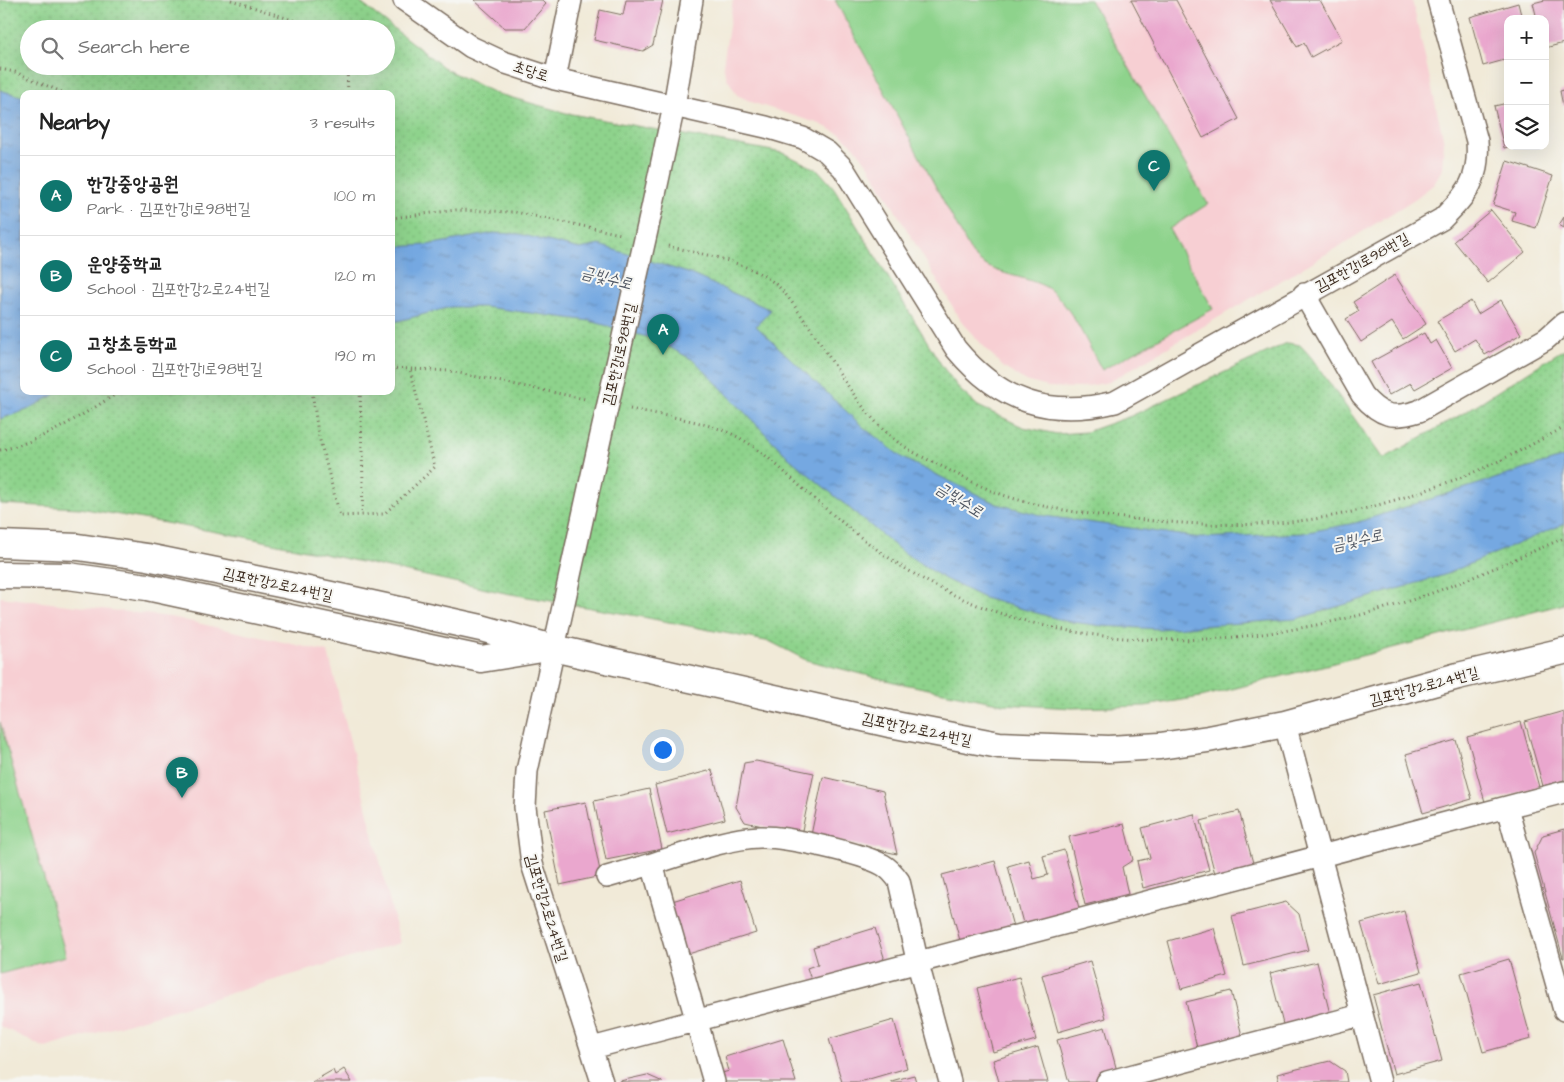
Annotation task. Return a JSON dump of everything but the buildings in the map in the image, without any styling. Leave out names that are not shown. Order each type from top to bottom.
[{"type":"street","name":"초당로","points":[[404,0],[472,47],[503,62],[555,79],[766,127],[803,138],[827,152],[843,168],[956,349],[971,368],[1008,393],[1035,404],[1061,409],[1088,408],[1116,402],[1304,294]]},
{"type":"street","points":[[555,79],[571,0]]},
{"type":"street","name":"김포한강1로98번길","points":[[553,648],[674,106],[692,0]]},
{"type":"street","name":"김포한강1로98번길","points":[[1438,0],[1477,140],[1478,162],[1472,183],[1460,201],[1442,219],[1304,294],[1362,395],[1372,407],[1385,414],[1401,417],[1419,411],[1546,339],[1564,323]]},
{"type":"street","name":"김포한강2로24번길","points":[[0,544],[78,548],[147,557],[433,617],[553,648],[948,737],[999,745],[1109,749],[1160,746],[1285,724],[1458,676],[1564,652]]},
{"type":"street","name":"김포한강2로24번길","points":[[0,574],[68,576],[147,587],[481,658],[553,648]]},
{"type":"street","name":"김포한강2로24번길","points":[[553,648],[527,771],[526,807],[528,839],[532,864],[602,1082]]},
{"type":"street","points":[[1285,724],[1380,1082]]},
{"type":"street","points":[[592,1048],[918,964],[1564,792]]},
{"type":"street","points":[[1507,808],[1564,1010]]},
{"type":"street","points":[[607,877],[715,846],[759,837],[792,841],[872,860],[893,872],[898,881],[950,1082]]},
{"type":"street","points":[[652,864],[714,1082]]},
{"type":"street","points":[[1107,1082],[1361,1015]]},
{"type":"path","points":[[231,0],[292,20]]},
{"type":"path","points":[[0,69],[20,74]]},
{"type":"path","points":[[22,75],[57,90]]},
{"type":"path","points":[[347,75],[348,90]]},
{"type":"path","points":[[395,368],[448,370],[594,401]]},
{"type":"path","points":[[313,395],[318,433],[340,516],[384,514],[435,467],[410,369]]},
{"type":"path","points":[[0,450],[64,426],[114,395]]},
{"type":"path","points":[[360,395],[363,481],[362,515]]},
{"type":"path","points":[[623,407],[709,426],[735,436],[787,474],[878,550],[944,591],[984,609],[1099,637],[1173,640],[1271,633],[1342,620],[1401,604],[1564,538]]},
{"type":"shaded area","points":[[733,0],[1412,0],[1444,142],[1442,169],[1434,184],[1416,198],[1348,241],[1109,382],[1078,388],[1048,387],[1026,381],[1004,368],[963,324],[869,166],[855,147],[840,134],[820,124],[754,103],[737,95],[727,78],[723,65]]},
{"type":"shaded area","points":[[0,597],[170,617],[328,652],[400,943],[45,1048],[0,1026]]},
{"type":"green space","points":[[0,0],[357,0],[383,20],[20,20],[20,75],[395,75],[395,30],[447,70],[495,93],[566,113],[783,153],[818,170],[834,188],[942,366],[961,391],[978,406],[1023,427],[1057,434],[1086,432],[1131,416],[1287,343],[1300,345],[1311,357],[1383,459],[1462,414],[1564,349],[1564,604],[1201,697],[1145,706],[1072,708],[1003,704],[894,682],[806,660],[771,642],[505,593],[245,537],[80,508],[0,504]]},
{"type":"green space","points":[[835,0],[1090,0],[1208,204],[1169,229],[1213,309],[1102,370],[1070,312],[1053,292],[1034,282],[987,266],[972,254]]},
{"type":"green space","points":[[0,722],[66,956],[0,974]]},
{"type":"water","points":[[0,90],[20,96],[20,395],[54,395],[27,410],[0,419]]},
{"type":"water","name":"금빛수로","points":[[494,233],[519,234],[580,249],[599,245],[688,273],[771,310],[756,326],[863,427],[904,459],[997,504],[1045,516],[1201,538],[1303,533],[1355,523],[1564,457],[1564,524],[1444,575],[1296,619],[1159,629],[1102,626],[1065,621],[984,598],[943,578],[900,550],[790,459],[695,361],[654,339],[590,321],[485,307],[451,307],[395,322],[395,247],[427,245]]},
{"type":"place","name":"고창초등학교","points":[[1154,191]]},
{"type":"place","name":"한강중앙공원","points":[[663,355]]},
{"type":"place","name":"운양중학교","points":[[182,798]]}]
